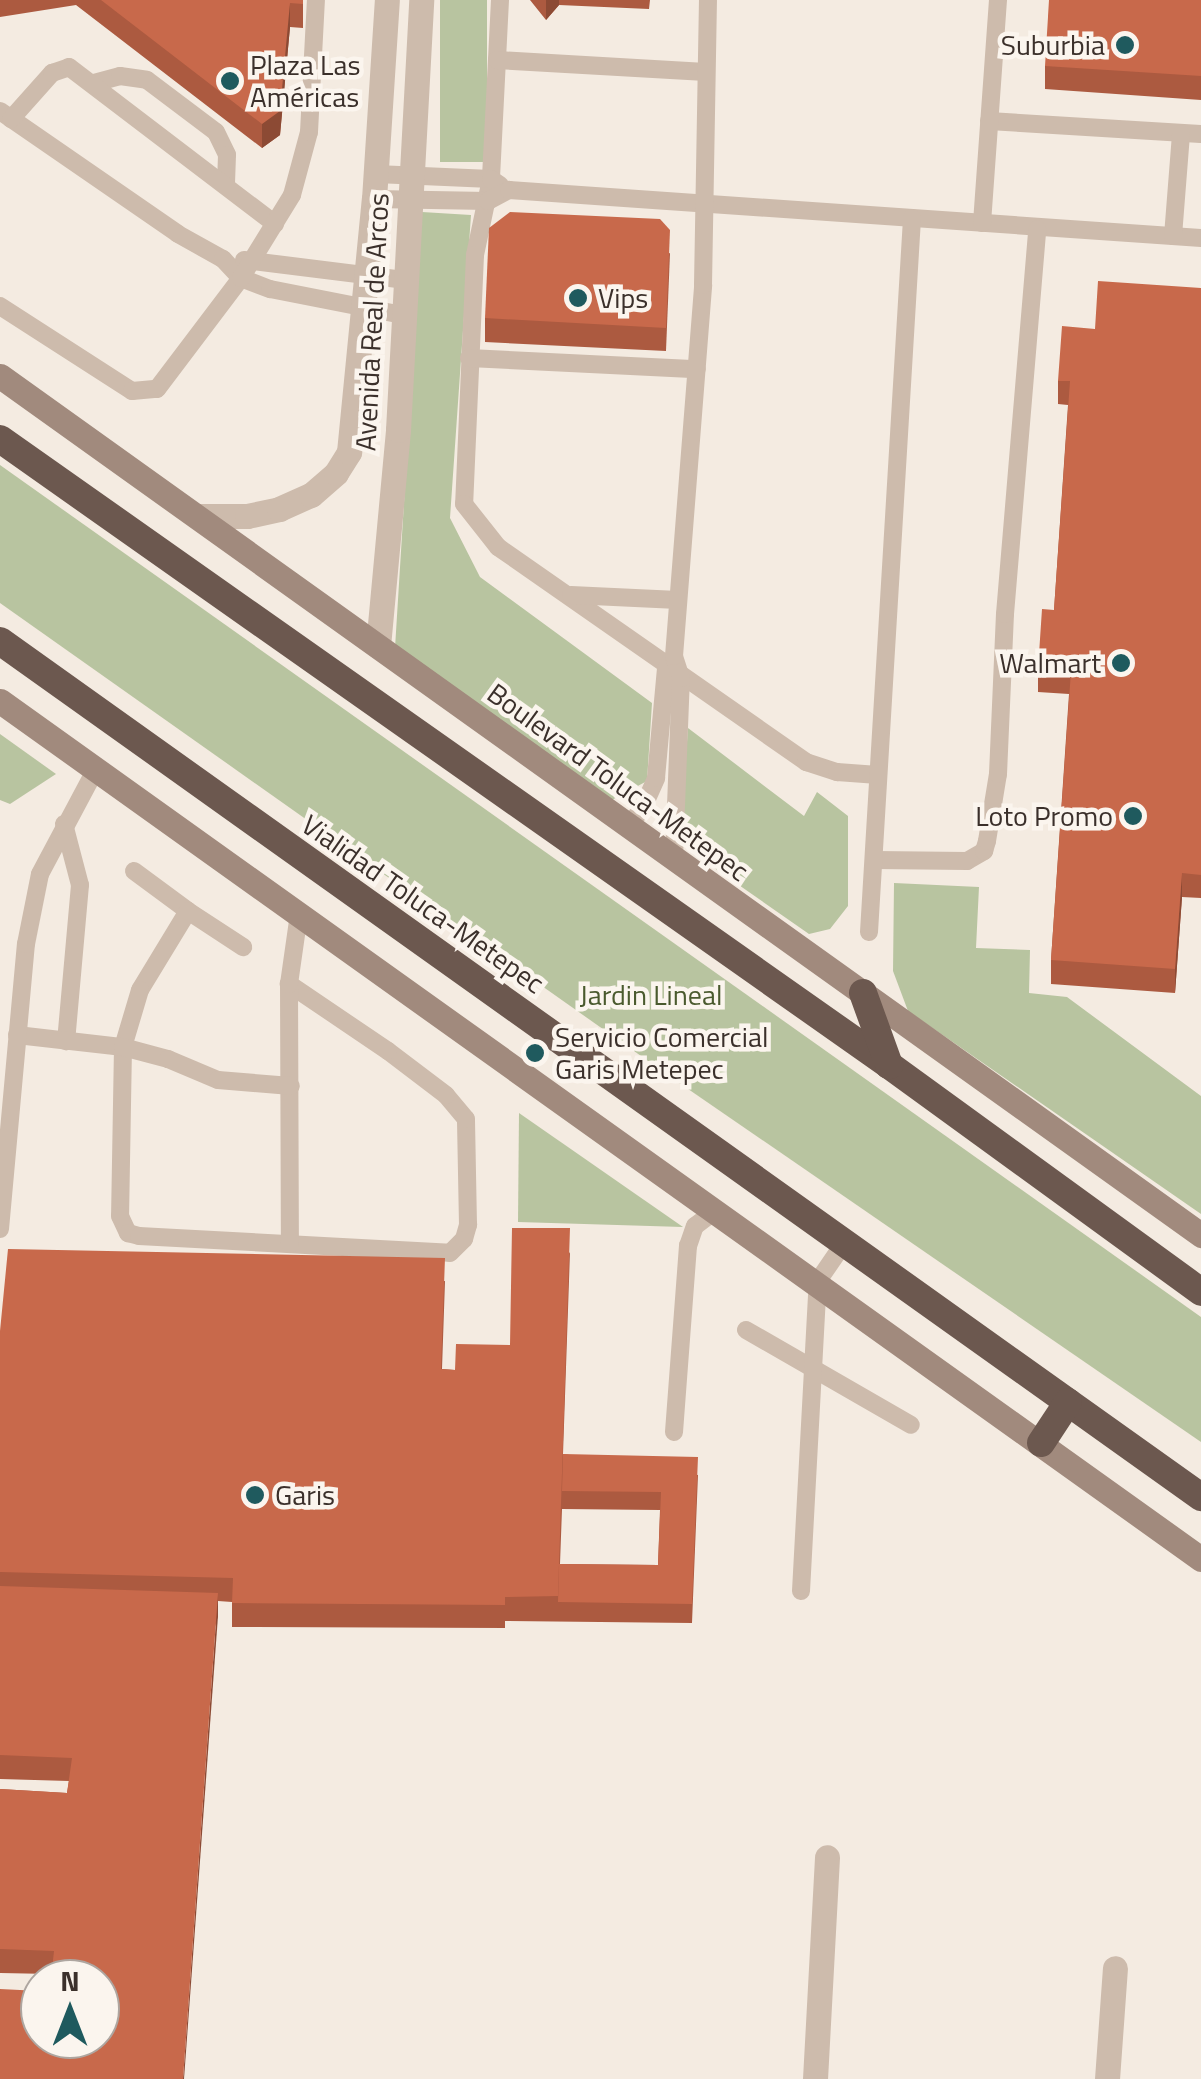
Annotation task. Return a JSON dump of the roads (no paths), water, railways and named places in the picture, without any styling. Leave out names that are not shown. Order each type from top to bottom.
[{"type":"highway","points":[[0,438],[889,1065],[1201,1292]]},
{"type":"highway","name":"Vialidad Toluca-Metepec","points":[[0,641],[1201,1497]]},
{"type":"highway","points":[[864,993],[889,1065]]},
{"type":"highway","points":[[1041,1443],[1068,1402]]},
{"type":"main road","name":"Boulevard Toluca-Metepec","points":[[0,376],[1201,1235]]},
{"type":"main road","points":[[0,701],[818,1281],[1201,1559]]},
{"type":"street","name":"Avenida Real de Arcos","points":[[197,516],[247,516],[280,509],[312,495],[336,473],[354,433],[376,186],[387,0]]},
{"type":"street","name":"Avenida Real de Arcos","points":[[378,646],[398,430],[421,0]]},
{"type":"street","points":[[815,2079],[827,1857]]},
{"type":"street","points":[[1107,2079],[1115,1968]]},
{"type":"lane","points":[[0,306],[132,391],[150,393],[241,278],[275,224],[302,168],[309,132],[316,0]]},
{"type":"lane","points":[[500,0],[491,178],[475,255],[464,504],[498,547],[806,762],[837,772],[878,775]]},
{"type":"lane","points":[[674,858],[674,668],[706,202],[708,0]]},
{"type":"lane","points":[[982,223],[998,0]]},
{"type":"lane","points":[[497,60],[706,72]]},
{"type":"lane","points":[[275,224],[69,67],[61,68],[6,115],[178,234],[223,259],[241,278],[256,286],[402,316]]},
{"type":"lane","points":[[94,83],[133,76],[147,80],[216,132],[228,155],[226,186]]},
{"type":"lane","points":[[989,122],[1201,134]]},
{"type":"lane","points":[[1172,236],[1181,134]]},
{"type":"lane","points":[[376,186],[491,178],[509,190],[1201,238]]},
{"type":"lane","points":[[409,186],[488,201],[509,190]]},
{"type":"lane","points":[[869,932],[912,218]]},
{"type":"lane","points":[[875,860],[967,861],[984,851],[987,841],[998,774],[1005,614],[1037,228]]},
{"type":"lane","points":[[223,259],[404,280]]},
{"type":"lane","points":[[469,358],[697,369]]},
{"type":"lane","points":[[572,595],[678,600]]},
{"type":"lane","points":[[626,826],[642,810],[656,778],[674,668]]},
{"type":"lane","points":[[0,1228],[26,944],[40,874],[97,767]]},
{"type":"lane","points":[[64,824],[80,885],[66,1040]]},
{"type":"lane","points":[[134,871],[243,947]]},
{"type":"lane","points":[[188,911],[140,990],[123,1047],[122,1228],[139,1236],[450,1253],[464,1239],[468,1225],[467,1130],[460,1108],[388,1051],[289,984]]},
{"type":"lane","points":[[290,1244],[289,984],[299,914]]},
{"type":"lane","points":[[18,1035],[123,1047],[168,1058],[218,1080],[291,1086]]},
{"type":"lane","points":[[674,1432],[688,1246],[695,1226],[716,1210]]},
{"type":"lane","points":[[800,1591],[818,1281],[844,1243]]},
{"type":"lane","points":[[746,1330],[912,1425]]},
{"type":"place","name":"Suburbia","points":[[1125,45]]},
{"type":"place","name":"Plaza Las Américas","points":[[230,81]]},
{"type":"place","name":"Vips","points":[[578,298]]},
{"type":"place","name":"Walmart","points":[[1121,663]]},
{"type":"place","name":"Loto Promo","points":[[1133,816]]},
{"type":"place","name":"Servicio Comercial Garis Metepec","points":[[535,1053]]},
{"type":"place","name":"Garis","points":[[255,1495]]},
{"type":"park label","name":"Jardin Lineal","points":[[651,995]]}]
